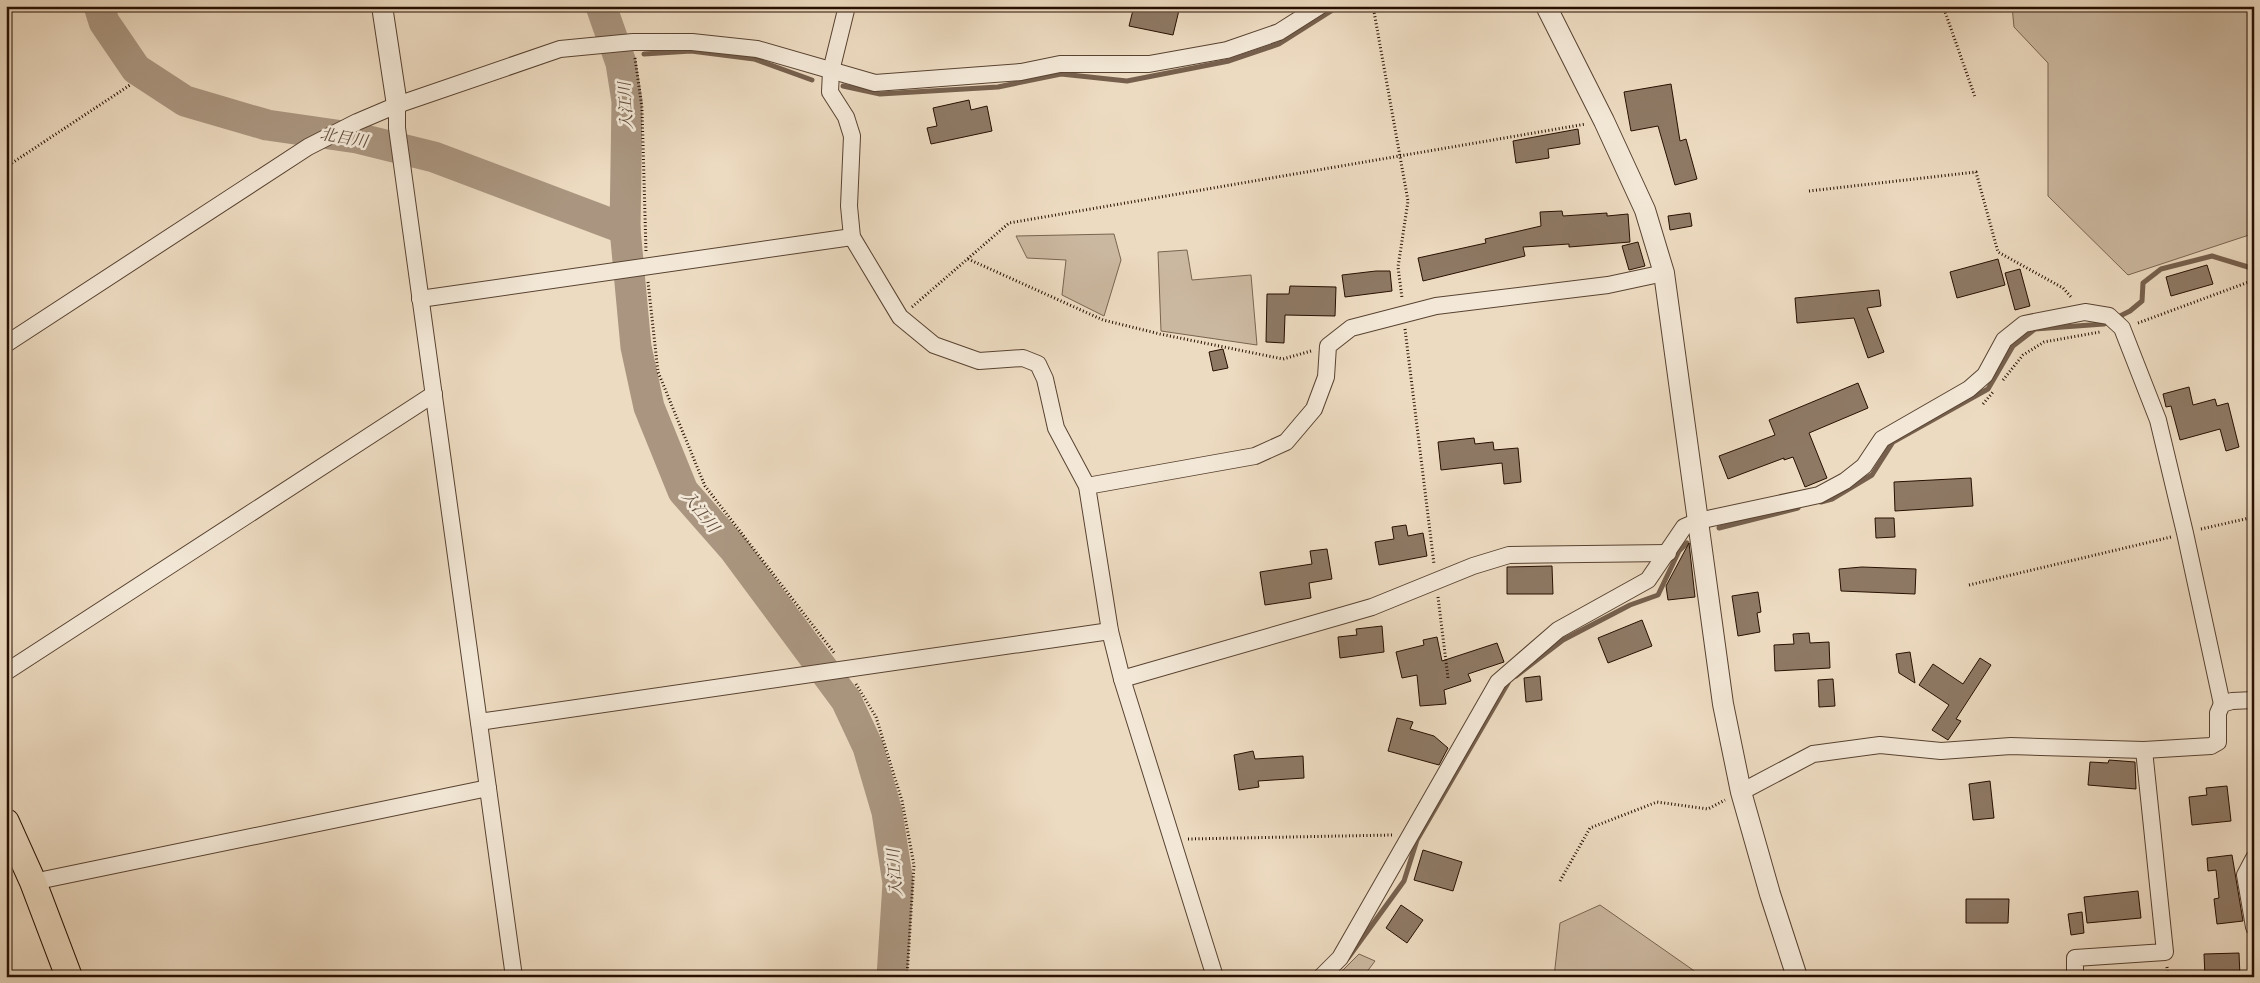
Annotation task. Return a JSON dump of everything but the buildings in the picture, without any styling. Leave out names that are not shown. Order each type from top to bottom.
[{"type":"highway","points":[[6,822],[33,882],[69,977]]},
{"type":"street","points":[[382,6],[420,299],[514,977]]},
{"type":"street","points":[[846,6],[831,71],[830,92],[846,117],[852,136],[848,206],[852,237],[900,317],[934,345],[980,361],[1023,358],[1038,364],[1045,379],[1056,428],[1087,486],[1110,631],[1122,679],[1215,977]]},
{"type":"street","points":[[6,344],[308,147],[396,105],[560,49],[633,42],[692,42],[756,49],[875,83],[1021,72],[1060,64],[1149,64],[1227,50],[1279,32],[1320,6]]},
{"type":"street","points":[[1546,6],[1604,120],[1645,210],[1664,273],[1723,704],[1741,792],[1770,894],[1797,977]]},
{"type":"street","points":[[420,299],[852,237]]},
{"type":"street","points":[[1087,486],[1255,456],[1286,442],[1314,409],[1326,377],[1328,346],[1351,328],[1436,306],[1608,286],[1664,273]]},
{"type":"street","points":[[1321,977],[1340,958],[1498,682],[1558,630],[1648,580],[1684,528],[1698,521],[1819,495],[1845,481],[1864,466],[1882,439],[1969,389],[1985,375],[2004,340],[2024,324],[2085,312],[2109,316],[2122,328],[2158,420],[2222,704],[2218,713],[2218,742],[2211,746],[2144,750],[2012,746],[1941,751],[1880,745],[1813,754],[1741,792]]},
{"type":"street","points":[[6,672],[434,394]]},
{"type":"street","points":[[1122,679],[1372,607],[1508,555],[1668,552]]},
{"type":"street","points":[[479,722],[1110,631]]},
{"type":"street","points":[[2222,704],[2232,701],[2254,700]]},
{"type":"street","points":[[2075,977],[2075,958],[2165,952],[2144,750]]},
{"type":"street","points":[[33,882],[488,788]]},
{"type":"street","points":[[2254,858],[2245,875],[2254,927]]},
{"type":"path","points":[[1373,6],[1408,201],[1398,267],[1448,678]]},
{"type":"path","points":[[1943,6],[1975,97]]},
{"type":"path","points":[[633,42],[642,108],[646,266],[658,372],[705,486],[847,669],[876,717],[902,801],[914,865],[907,977]]},
{"type":"path","points":[[6,167],[130,85]]},
{"type":"path","points":[[900,317],[1009,223],[1604,120]]},
{"type":"path","points":[[1809,191],[1976,172],[1998,252],[2063,288],[2085,312]]},
{"type":"path","points":[[968,259],[1103,320],[1160,334],[1283,359],[1328,346]]},
{"type":"path","points":[[1969,585],[2254,517]]},
{"type":"path","points":[[1560,881],[1590,828],[1657,802],[1708,809],[1741,792]]},
{"type":"path","points":[[1172,839],[1411,835]]},
{"type":"shaded area","points":[[2012,6],[2254,6],[2252,234],[2128,275],[2048,196],[2048,63],[2014,27]]},
{"type":"shaded area","points":[[1114,234],[1121,260],[1104,316],[1062,295],[1066,260],[1027,258],[1016,236]]},
{"type":"shaded area","points":[[1187,250],[1192,280],[1251,275],[1257,345],[1161,331],[1158,252]]},
{"type":"shaded area","points":[[1600,905],[1703,977],[1554,977],[1560,923]]},
{"type":"shaded area","points":[[1359,954],[1375,961],[1363,977],[1336,977]]},
{"type":"waterway","name":"北目川","points":[[99,6],[104,22],[136,69],[185,101],[267,125],[357,138],[434,157],[625,229]]},
{"type":"waterway","name":"入江川","points":[[601,6],[621,63],[627,101],[625,229],[636,347],[649,407],[683,491],[734,549],[846,700],[868,747],[887,812],[898,883],[892,977]]},
{"type":"waterway","points":[[843,86],[880,94],[998,87],[1061,74],[1127,81],[1229,61],[1279,44],[1339,6]]},
{"type":"waterway","points":[[644,54],[691,51],[754,59],[812,80]]},
{"type":"waterway","points":[[1821,502],[1832,499],[1872,475],[1893,442],[1988,389],[2013,346],[2035,329],[2104,324],[2130,311],[2142,301],[2143,283],[2161,269],[2212,256],[2248,267],[2254,265]]},
{"type":"waterway","points":[[1719,528],[1798,508]]},
{"type":"waterway","points":[[1516,676],[1563,640],[1630,605],[1658,595],[1679,551],[1687,543]]},
{"type":"waterway","points":[[1348,958],[1404,881],[1417,840],[1508,683]]}]
